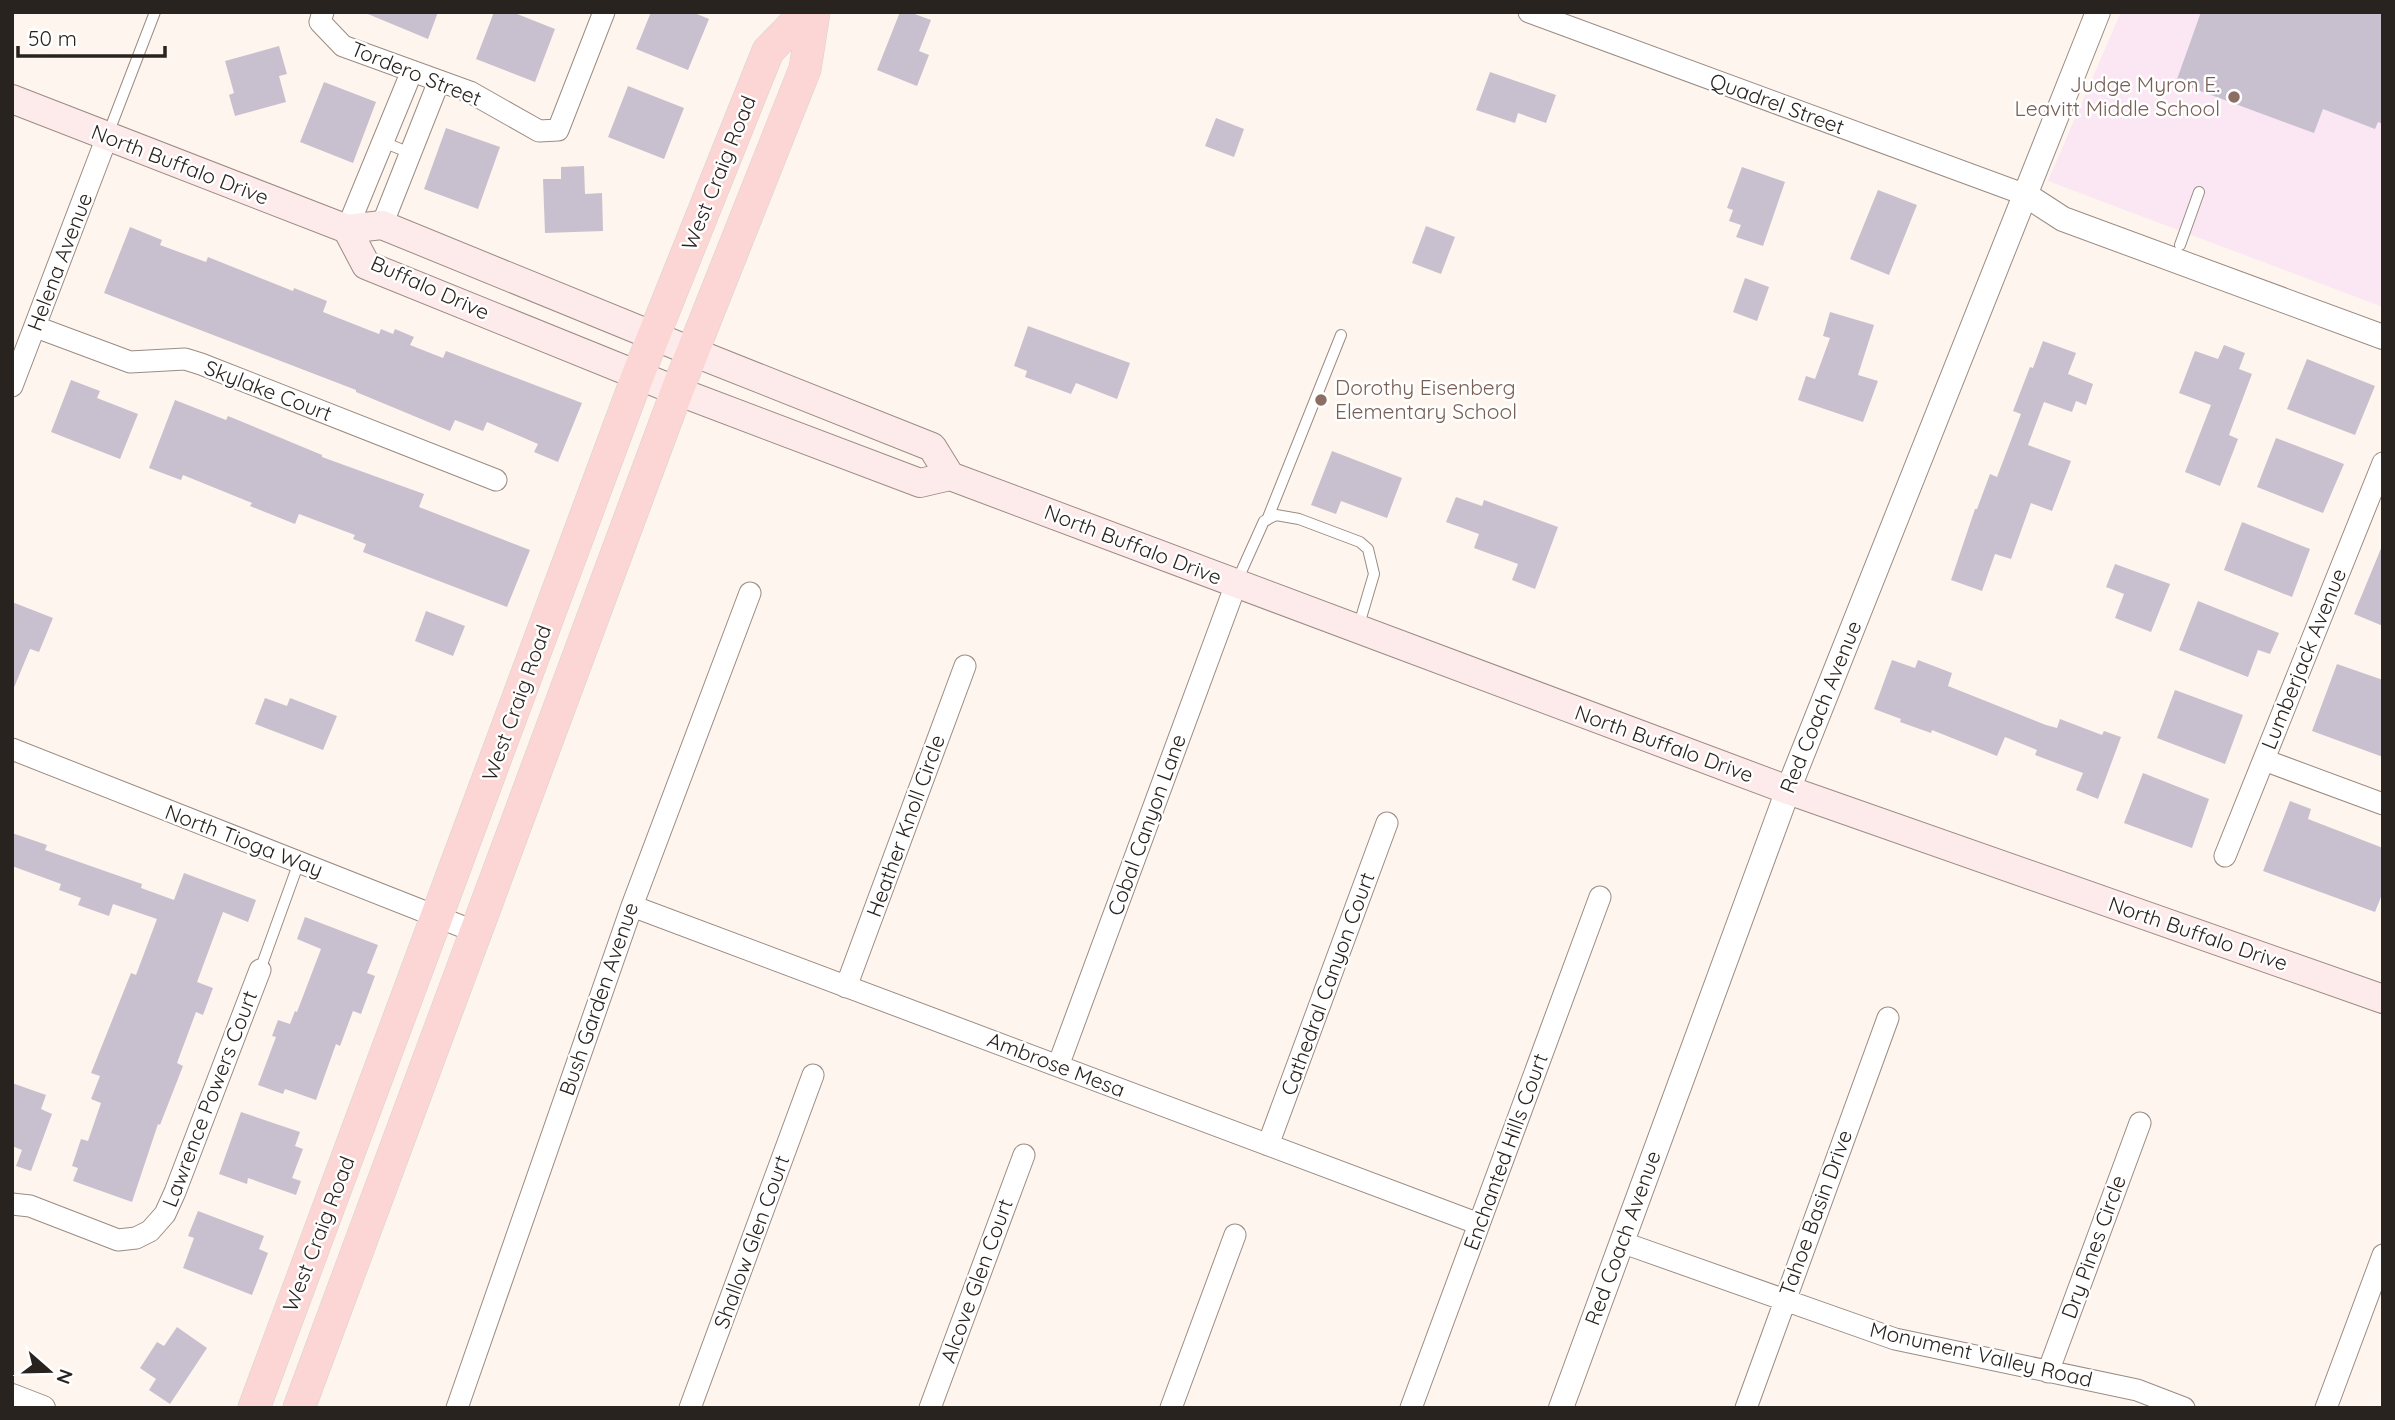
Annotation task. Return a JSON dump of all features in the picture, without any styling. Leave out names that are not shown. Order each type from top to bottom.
[{"type":"main road","name":"West Craig Road","points":[[254,1408],[638,375],[768,51],[806,12]]},
{"type":"main road","name":"West Craig Road","points":[[299,1408],[677,391],[805,69],[814,12]]},
{"type":"main road","name":"North Buffalo Drive","points":[[12,99],[347,229]]},
{"type":"main road","name":"Buffalo Drive","points":[[677,391],[366,265],[347,229],[382,225],[693,352]]},
{"type":"main road","points":[[693,352],[932,447],[950,476]]},
{"type":"main road","name":"North Buffalo Drive","points":[[677,391],[920,483],[950,476],[1788,790],[2383,999]]},
{"type":"street","name":"Tordero Street","points":[[321,17],[343,46],[470,92],[539,131],[558,130],[604,12]]},
{"type":"street","name":"Quadrel Street","points":[[1529,12],[2026,195],[2063,219],[2177,253],[2383,321]]},
{"type":"street","name":"Red Coach Avenue","points":[[1561,1408],[1788,790],[2098,12]]},
{"type":"street","points":[[347,229],[412,71]]},
{"type":"street","points":[[382,225],[439,81]]},
{"type":"street","name":"Helena Avenue","points":[[12,386],[107,137]]},
{"type":"street","name":"Quadrel Street","points":[[2177,253],[2383,337]]},
{"type":"street","name":"Skylake Court","points":[[36,327],[130,362],[185,359],[201,364],[496,480]]},
{"type":"street","name":"Lumberjack Avenue","points":[[2225,856],[2264,760],[2374,511],[2383,463]]},
{"type":"street","name":"Cobal Canyon Lane","points":[[1058,1066],[1236,584]]},
{"type":"street","name":"Bush Garden Avenue","points":[[457,1408],[632,906],[750,593]]},
{"type":"street","name":"Heather Knoll Circle","points":[[846,987],[965,666]]},
{"type":"street","name":"North Tioga Way","points":[[12,749],[476,932]]},
{"type":"street","points":[[2264,760],[2383,804]]},
{"type":"street","name":"Cathedral Canyon Court","points":[[1268,1145],[1387,823]]},
{"type":"street","name":"Enchanted Hills Court","points":[[1411,1408],[1600,897]]},
{"type":"street","name":"Ambrose Mesa","points":[[632,906],[1479,1224]]},
{"type":"street","name":"Lawrence Powers Court","points":[[12,1203],[30,1206],[118,1240],[136,1238],[150,1231],[165,1214],[260,970]]},
{"type":"street","name":"Tahoe Basin Drive","points":[[1746,1408],[1888,1018]]},
{"type":"street","name":"Shallow Glen Court","points":[[690,1408],[813,1075]]},
{"type":"street","name":"Dry Pines Circle","points":[[2048,1372],[2140,1123]]},
{"type":"street","name":"Alcove Glen Court","points":[[930,1408],[1024,1155]]},
{"type":"street","points":[[1171,1408],[1235,1235]]},
{"type":"street","name":"Monument Valley Road","points":[[1621,1242],[1895,1339],[2137,1390],[2184,1408]]},
{"type":"street","points":[[2326,1408],[2383,1255]]},
{"type":"street","points":[[12,1396],[43,1408]]},
{"type":"lane","points":[[107,137],[155,12]]},
{"type":"lane","points":[[383,142],[410,153]]},
{"type":"lane","points":[[2177,253],[2199,192]]},
{"type":"lane","points":[[1236,584],[1267,520],[1341,335]]},
{"type":"lane","points":[[1267,520],[1276,516],[1299,519],[1360,542],[1368,549],[1374,574],[1357,629]]},
{"type":"lane","points":[[260,970],[299,862]]},
{"type":"shaded area","name":"Judge Myron E. Leavitt Middle School","points":[[2121,12],[2383,12],[2383,307],[2048,181]]},
{"type":"building","points":[[363,12],[438,12],[428,39]]},
{"type":"building","points":[[494,12],[512,12],[555,29],[535,82],[476,59]]},
{"type":"building","points":[[651,12],[692,12],[709,19],[688,70],[636,49]]},
{"type":"building","points":[[900,12],[909,12],[931,20],[919,51],[929,55],[917,86],[877,70]]},
{"type":"building","points":[[2201,12],[2383,12],[2383,124],[2378,122],[2375,129],[2323,109],[2314,133],[2176,82]]},
{"type":"building","points":[[279,46],[287,74],[279,76],[286,102],[235,116],[229,95],[234,93],[225,61]]},
{"type":"building","points":[[1490,72],[1556,95],[1546,123],[1518,113],[1515,123],[1476,110]]},
{"type":"building","points":[[324,82],[376,102],[353,163],[300,142]]},
{"type":"building","points":[[628,86],[684,108],[664,159],[608,137]]},
{"type":"building","points":[[1216,118],[1244,129],[1234,157],[1205,146]]},
{"type":"building","points":[[446,128],[500,147],[478,209],[424,189]]},
{"type":"building","points":[[584,166],[585,194],[602,193],[603,231],[545,233],[543,179],[561,179],[561,167]]},
{"type":"building","points":[[1742,167],[1785,182],[1763,246],[1736,237],[1741,225],[1729,221],[1733,210],[1727,208]]},
{"type":"building","points":[[1878,190],[1917,205],[1889,275],[1850,259]]},
{"type":"building","points":[[1426,226],[1455,237],[1441,274],[1412,263]]},
{"type":"building","points":[[130,227],[162,240],[160,245],[206,262],[208,257],[293,291],[294,288],[327,301],[323,312],[379,334],[381,329],[393,334],[395,329],[414,337],[410,345],[443,358],[446,351],[582,403],[558,462],[534,452],[538,444],[487,422],[483,431],[455,420],[450,431],[356,390],[104,293]]},
{"type":"building","points":[[1745,278],[1769,287],[1757,321],[1733,312]]},
{"type":"building","points":[[1830,312],[1874,325],[1858,375],[1878,381],[1863,422],[1798,400],[1806,376],[1815,379],[1830,338],[1823,336]]},
{"type":"building","points":[[1028,326],[1130,363],[1117,399],[1076,383],[1071,394],[1025,377],[1027,371],[1014,366]]},
{"type":"building","points":[[2043,341],[2076,353],[2068,374],[2093,384],[2086,405],[2076,401],[2072,412],[2044,402],[2028,445],[2071,461],[2052,511],[2031,503],[2011,559],[1995,554],[1982,591],[1951,580],[1990,474],[1997,477],[2021,414],[2013,411]]},
{"type":"building","points":[[2224,345],[2245,353],[2239,369],[2252,374],[2229,435],[2238,439],[2220,486],[2185,472],[2211,405],[2179,393],[2195,351],[2218,359]]},
{"type":"building","points":[[2307,359],[2375,386],[2355,435],[2287,409]]},
{"type":"building","points":[[71,380],[100,391],[97,398],[138,414],[120,459],[51,432]]},
{"type":"building","points":[[175,400],[226,420],[228,416],[322,457],[424,494],[419,507],[530,550],[507,607],[363,552],[366,544],[353,539],[355,535],[299,514],[295,524],[183,475],[181,480],[149,468]]},
{"type":"building","points":[[2276,438],[2344,464],[2323,513],[2257,487]]},
{"type":"building","points":[[1332,451],[1402,478],[1387,518],[1341,501],[1336,514],[1311,505]]},
{"type":"building","points":[[1456,497],[1482,506],[1484,500],[1558,527],[1535,589],[1512,580],[1518,564],[1474,548],[1479,534],[1446,522]]},
{"type":"building","points":[[2242,522],[2310,549],[2292,597],[2224,570]]},
{"type":"building","points":[[2383,546],[2383,626],[2354,614]]},
{"type":"building","points":[[2115,564],[2170,584],[2151,632],[2115,618],[2124,594],[2106,587]]},
{"type":"building","points":[[2198,601],[2279,633],[2270,654],[2258,650],[2248,677],[2179,650]]},
{"type":"building","points":[[12,602],[53,618],[39,652],[30,649],[13,690]]},
{"type":"building","points":[[426,611],[465,626],[453,656],[415,641]]},
{"type":"building","points":[[1892,660],[1915,668],[1918,660],[1952,673],[1948,686],[2046,725],[2057,728],[2060,719],[2102,735],[2104,731],[2121,737],[2098,799],[2076,790],[2083,773],[2035,755],[2037,750],[2005,737],[1997,756],[1932,730],[1931,733],[1900,722],[1901,719],[1874,709]]},
{"type":"building","points":[[2337,664],[2383,680],[2383,757],[2312,731]]},
{"type":"building","points":[[2175,690],[2243,715],[2225,764],[2157,738]]},
{"type":"building","points":[[265,698],[287,706],[290,698],[337,716],[323,750],[255,724]]},
{"type":"building","points":[[2143,773],[2209,799],[2192,848],[2124,823]]},
{"type":"building","points":[[2290,801],[2311,809],[2308,819],[2383,848],[2383,892],[2375,912],[2263,871]]},
{"type":"building","points":[[12,833],[47,845],[45,850],[142,884],[141,888],[174,900],[184,873],[256,900],[248,922],[223,912],[197,982],[213,988],[203,1015],[196,1012],[177,1063],[183,1066],[160,1125],[158,1124],[132,1202],[73,1181],[78,1168],[72,1166],[81,1139],[88,1141],[101,1103],[91,1099],[100,1076],[91,1073],[131,973],[136,975],[157,919],[113,904],[109,916],[78,905],[81,898],[59,890],[61,884],[12,866]]},
{"type":"building","points":[[305,917],[378,945],[367,973],[375,976],[361,1014],[353,1011],[340,1046],[336,1044],[316,1100],[285,1089],[283,1094],[258,1085],[276,1037],[272,1036],[278,1020],[290,1024],[321,949],[297,939]]},
{"type":"building","points":[[12,1083],[46,1095],[41,1109],[52,1114],[31,1171],[16,1166],[22,1150],[12,1146]]},
{"type":"building","points":[[241,1112],[300,1132],[295,1146],[303,1149],[292,1178],[301,1181],[296,1195],[248,1178],[247,1184],[219,1174]]},
{"type":"building","points":[[198,1211],[264,1236],[259,1249],[268,1253],[252,1295],[183,1268],[194,1238],[188,1236]]},
{"type":"building","points":[[177,1327],[207,1348],[170,1404],[149,1390],[156,1379],[140,1368],[157,1342],[164,1346]]},
{"type":"place","name":"Judge Myron E. Leavitt Middle School","points":[[2234,97]]},
{"type":"place","name":"Dorothy Eisenberg Elementary School","points":[[1321,400]]}]
